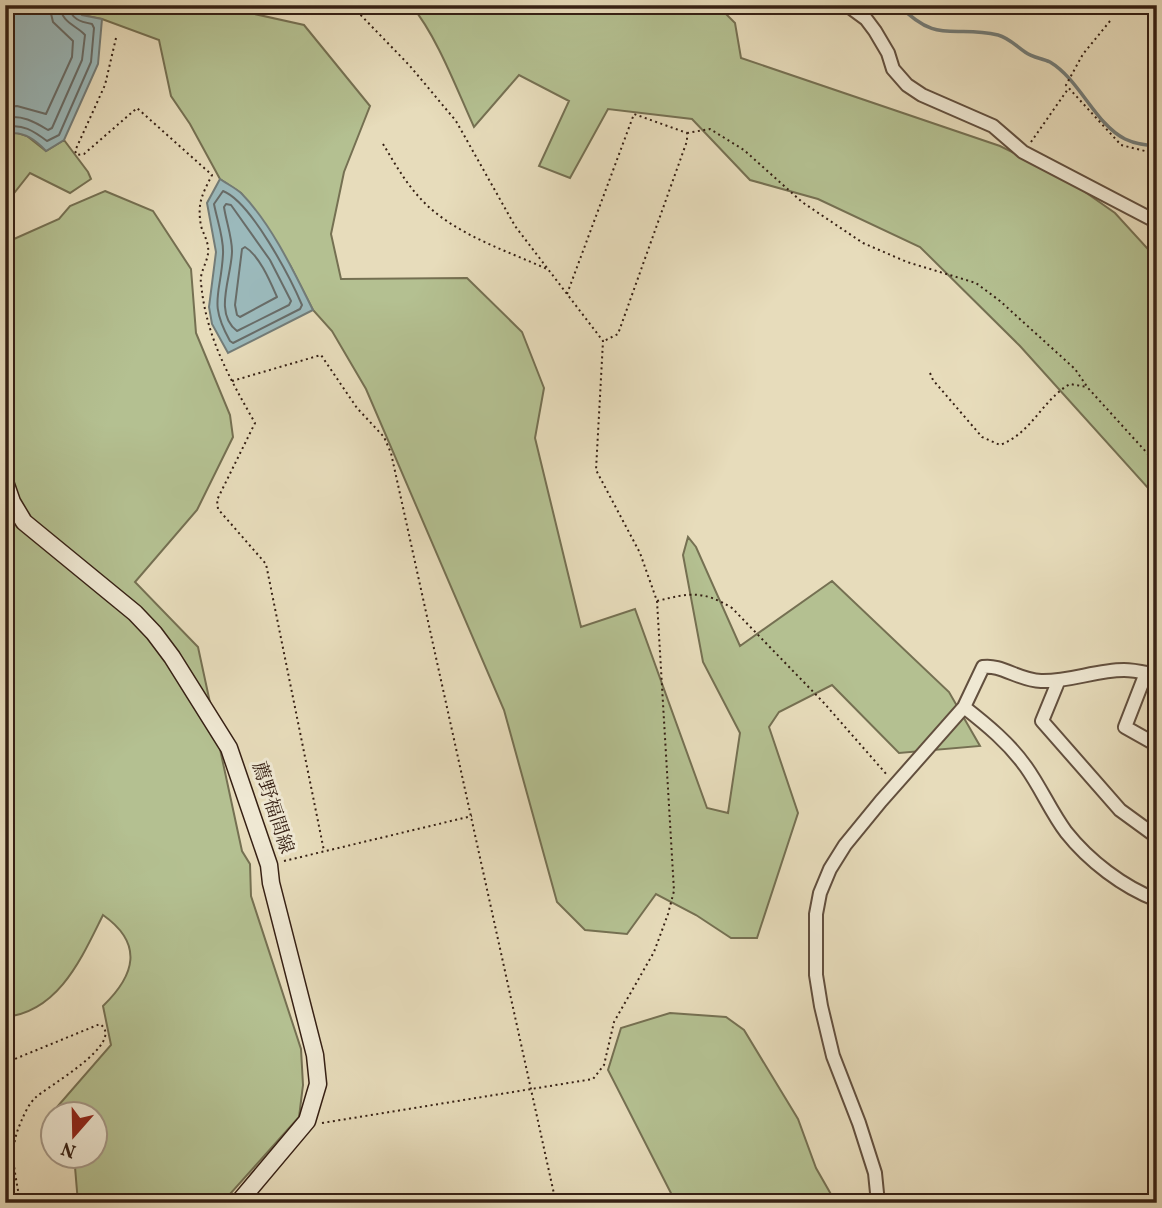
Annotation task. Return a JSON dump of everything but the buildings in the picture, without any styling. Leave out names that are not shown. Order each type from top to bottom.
[{"type":"main road","name":"薦野福間線","points":[[5,482],[12,502],[24,522],[135,613],[172,657],[229,748],[269,865],[271,883],[316,1064],[318,1084],[307,1121],[238,1203]]},
{"type":"street","points":[[847,5],[871,25],[888,53],[893,69],[907,85],[922,95],[993,125],[1023,152],[1157,222]]},
{"type":"street","points":[[878,1203],[875,1172],[833,1056],[816,975],[816,914],[820,893],[830,869],[845,845],[964,706],[983,667],[993,665],[1028,680],[1058,682],[1124,670],[1152,674],[1125,727],[1157,745]]},
{"type":"street","points":[[1058,682],[1042,721],[1120,810],[1157,837]]},
{"type":"street","points":[[964,706],[999,735],[1026,766],[1066,831],[1096,863],[1144,895],[1157,900]]},
{"type":"path","points":[[307,1121],[321,1123],[593,1079],[599,1074],[608,1052],[614,1021],[649,963],[674,891],[657,601],[640,553],[596,470],[603,341],[515,226],[456,121],[410,66],[351,5]]},
{"type":"path","points":[[1023,152],[1067,87],[1083,54],[1110,22]]},
{"type":"path","points":[[116,38],[105,85],[75,151],[77,155],[84,154],[137,108],[212,175],[198,203],[201,227],[208,247],[207,262],[200,278],[205,317],[220,360],[255,423],[217,500],[218,509],[266,564],[324,852]]},
{"type":"path","points":[[1067,87],[1121,145],[1157,154]]},
{"type":"path","points":[[567,294],[634,114],[687,133],[710,129],[744,150],[802,201],[863,243],[907,262],[976,283],[1000,301],[1074,369],[1157,464]]},
{"type":"path","points":[[603,341],[618,334],[687,141],[687,133]]},
{"type":"path","points":[[383,144],[419,197],[434,211],[466,231],[548,270]]},
{"type":"path","points":[[232,382],[321,355],[357,408],[384,437],[391,453],[556,1203]]},
{"type":"path","points":[[930,373],[982,437],[1000,445],[1018,437],[1055,394],[1065,387],[1070,384],[1088,388]]},
{"type":"path","points":[[657,601],[699,594],[716,598],[732,608],[824,703],[896,784]]},
{"type":"path","points":[[269,865],[472,816]]},
{"type":"path","points":[[5,1063],[100,1024],[106,1033],[94,1054],[34,1099],[20,1124],[15,1142],[13,1171],[20,1203]]},
{"type":"green space","points":[[74,5],[214,5],[304,25],[370,106],[344,172],[331,234],[341,279],[467,278],[522,332],[544,388],[535,438],[581,627],[635,609],[707,808],[728,813],[740,733],[703,662],[683,555],[688,537],[696,547],[740,646],[832,581],[949,692],[980,746],[899,753],[832,685],[779,712],[769,727],[798,813],[757,938],[731,938],[696,915],[656,894],[627,934],[585,930],[557,902],[504,710],[366,389],[332,331],[313,310],[290,265],[241,193],[220,179],[190,124],[171,96],[159,40],[102,19],[82,15]]},
{"type":"green space","points":[[411,5],[717,5],[735,23],[741,58],[1000,146],[1068,180],[1115,213],[1157,259],[1157,498],[1020,346],[920,247],[818,199],[750,180],[692,119],[608,109],[570,178],[539,166],[569,101],[519,75],[474,127],[438,47]]},
{"type":"green space","points":[[14,132],[27,136],[46,151],[64,140],[91,179],[70,193],[30,173],[5,201],[5,135]]},
{"type":"green space","points":[[105,191],[153,211],[191,269],[196,333],[230,415],[233,437],[197,510],[135,582],[198,647],[242,851],[250,864],[251,896],[301,1049],[303,1085],[299,1117],[222,1203],[78,1203],[75,1170],[108,1170],[108,1100],[63,1100],[111,1045],[103,1006],[122,983],[130,960],[125,937],[116,926],[103,915],[77,964],[54,994],[24,1013],[5,1017],[5,243],[59,219],[70,206]]},
{"type":"green space","points":[[670,1013],[726,1017],[744,1030],[798,1119],[816,1168],[836,1203],[676,1203],[608,1070],[621,1028]]},
{"type":"water","points":[[5,5],[74,5],[82,15],[102,19],[98,64],[64,140],[46,151],[27,136],[17,133],[5,135]]},
{"type":"water","points":[[220,179],[242,194],[263,220],[282,249],[313,310],[228,353],[212,324],[209,307],[216,252],[207,203]]},
{"type":"waterway","points":[[899,5],[913,18],[936,30],[998,35],[1028,54],[1050,62],[1061,70],[1114,132],[1133,142],[1157,146]]}]
